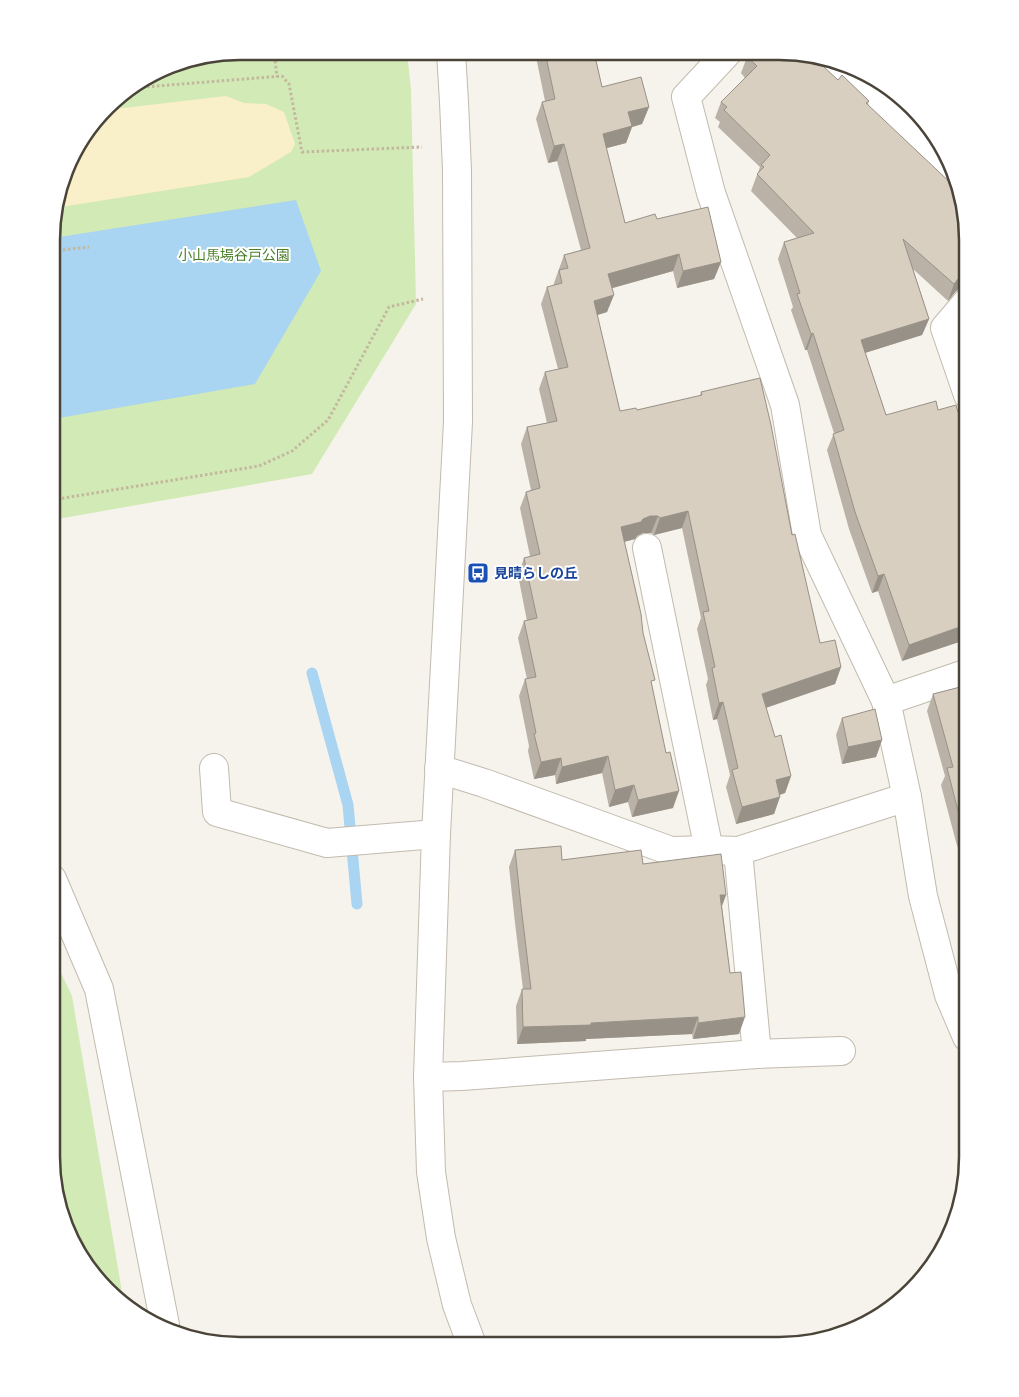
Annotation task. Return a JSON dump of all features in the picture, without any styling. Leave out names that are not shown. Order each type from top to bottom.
[{"type":"street","points":[[451,60],[456,170],[458,422],[436,834],[428,1077],[431,1172],[441,1238],[458,1305],[469,1337]]},
{"type":"street","points":[[720,60],[686,97],[711,193],[785,405],[807,535],[886,701],[907,797],[928,914],[949,995],[959,1018]]},
{"type":"street","points":[[848,74],[941,161]]},
{"type":"street","points":[[959,312],[945,328],[959,369]]},
{"type":"street","points":[[647,548],[709,850]]},
{"type":"street","points":[[886,701],[959,676]]},
{"type":"street","points":[[214,768],[217,812],[327,843],[436,834]]},
{"type":"street","points":[[439,769],[484,783],[671,851],[738,851],[907,797]]},
{"type":"street","points":[[738,851],[757,1054]]},
{"type":"street","points":[[60,898],[99,989],[163,1319]]},
{"type":"street","points":[[428,1077],[757,1054],[841,1051]]},
{"type":"path","points":[[275,60],[277,77]]},
{"type":"path","points":[[145,87],[282,76],[289,84],[302,152],[423,147]]},
{"type":"path","points":[[60,250],[89,247]]},
{"type":"path","points":[[60,499],[259,466],[292,451],[328,420],[388,307],[427,299]]},
{"type":"green space","name":"小山馬場谷戸公園","points":[[228,60],[408,60],[411,90],[416,304],[312,474],[60,519],[60,228],[66,193],[74,171],[90,140],[121,105],[150,84],[193,66]]},
{"type":"green space","points":[[60,971],[72,996],[122,1293],[97,1267],[84,1247],[74,1226],[63,1192],[60,1169]]},
{"type":"sand","points":[[226,96],[244,103],[266,104],[284,112],[295,144],[291,152],[249,177],[63,207],[74,171],[84,150],[97,130],[117,109]]},
{"type":"water","points":[[296,200],[321,271],[255,384],[60,418],[60,237]]},
{"type":"building","points":[[547,60],[596,60],[602,87],[641,77],[649,107],[628,112],[632,126],[603,134],[625,223],[655,214],[657,219],[708,207],[721,262],[683,271],[679,254],[608,274],[614,295],[594,301],[620,411],[636,408],[637,410],[702,395],[701,392],[760,378],[792,535],[795,534],[820,643],[835,640],[841,667],[762,694],[775,737],[781,735],[791,776],[776,780],[780,797],[742,807],[732,770],[738,768],[723,702],[719,703],[712,668],[715,667],[703,612],[709,611],[688,511],[660,518],[658,516],[650,516],[641,522],[621,527],[641,614],[643,633],[655,680],[651,681],[666,753],[670,752],[679,791],[638,800],[634,785],[615,790],[608,756],[562,767],[561,758],[541,762],[534,734],[536,733],[525,679],[536,677],[524,621],[537,618],[524,558],[540,554],[526,492],[540,488],[527,427],[557,421],[545,372],[568,367],[547,287],[562,283],[559,270],[568,268],[564,255],[590,248],[564,144],[554,146],[542,102],[555,99]]},
{"type":"building","points":[[750,60],[791,60],[822,65],[838,80],[842,75],[869,101],[866,103],[949,181],[953,193],[959,228],[959,278],[954,284],[903,239],[929,319],[861,340],[886,415],[936,401],[938,410],[956,405],[959,415],[959,627],[909,645],[884,574],[878,576],[855,512],[833,434],[844,430],[813,333],[811,334],[797,294],[800,293],[784,242],[814,233],[757,174],[764,167],[761,165],[770,155],[724,110],[727,107],[721,102],[757,66]]},
{"type":"building","points":[[959,687],[959,814],[947,768],[953,767],[933,694]]},
{"type":"building","points":[[875,709],[882,740],[848,747],[842,718]]},
{"type":"building","points":[[561,846],[562,860],[641,850],[643,864],[721,854],[726,895],[720,895],[730,973],[741,972],[745,1017],[698,1023],[698,1017],[591,1023],[591,1025],[523,1027],[522,989],[531,989],[515,850]]},
{"type":"waterway","points":[[312,673],[348,805],[357,904]]},
{"type":"place","name":"見晴らしの丘","points":[[478,573]]}]
